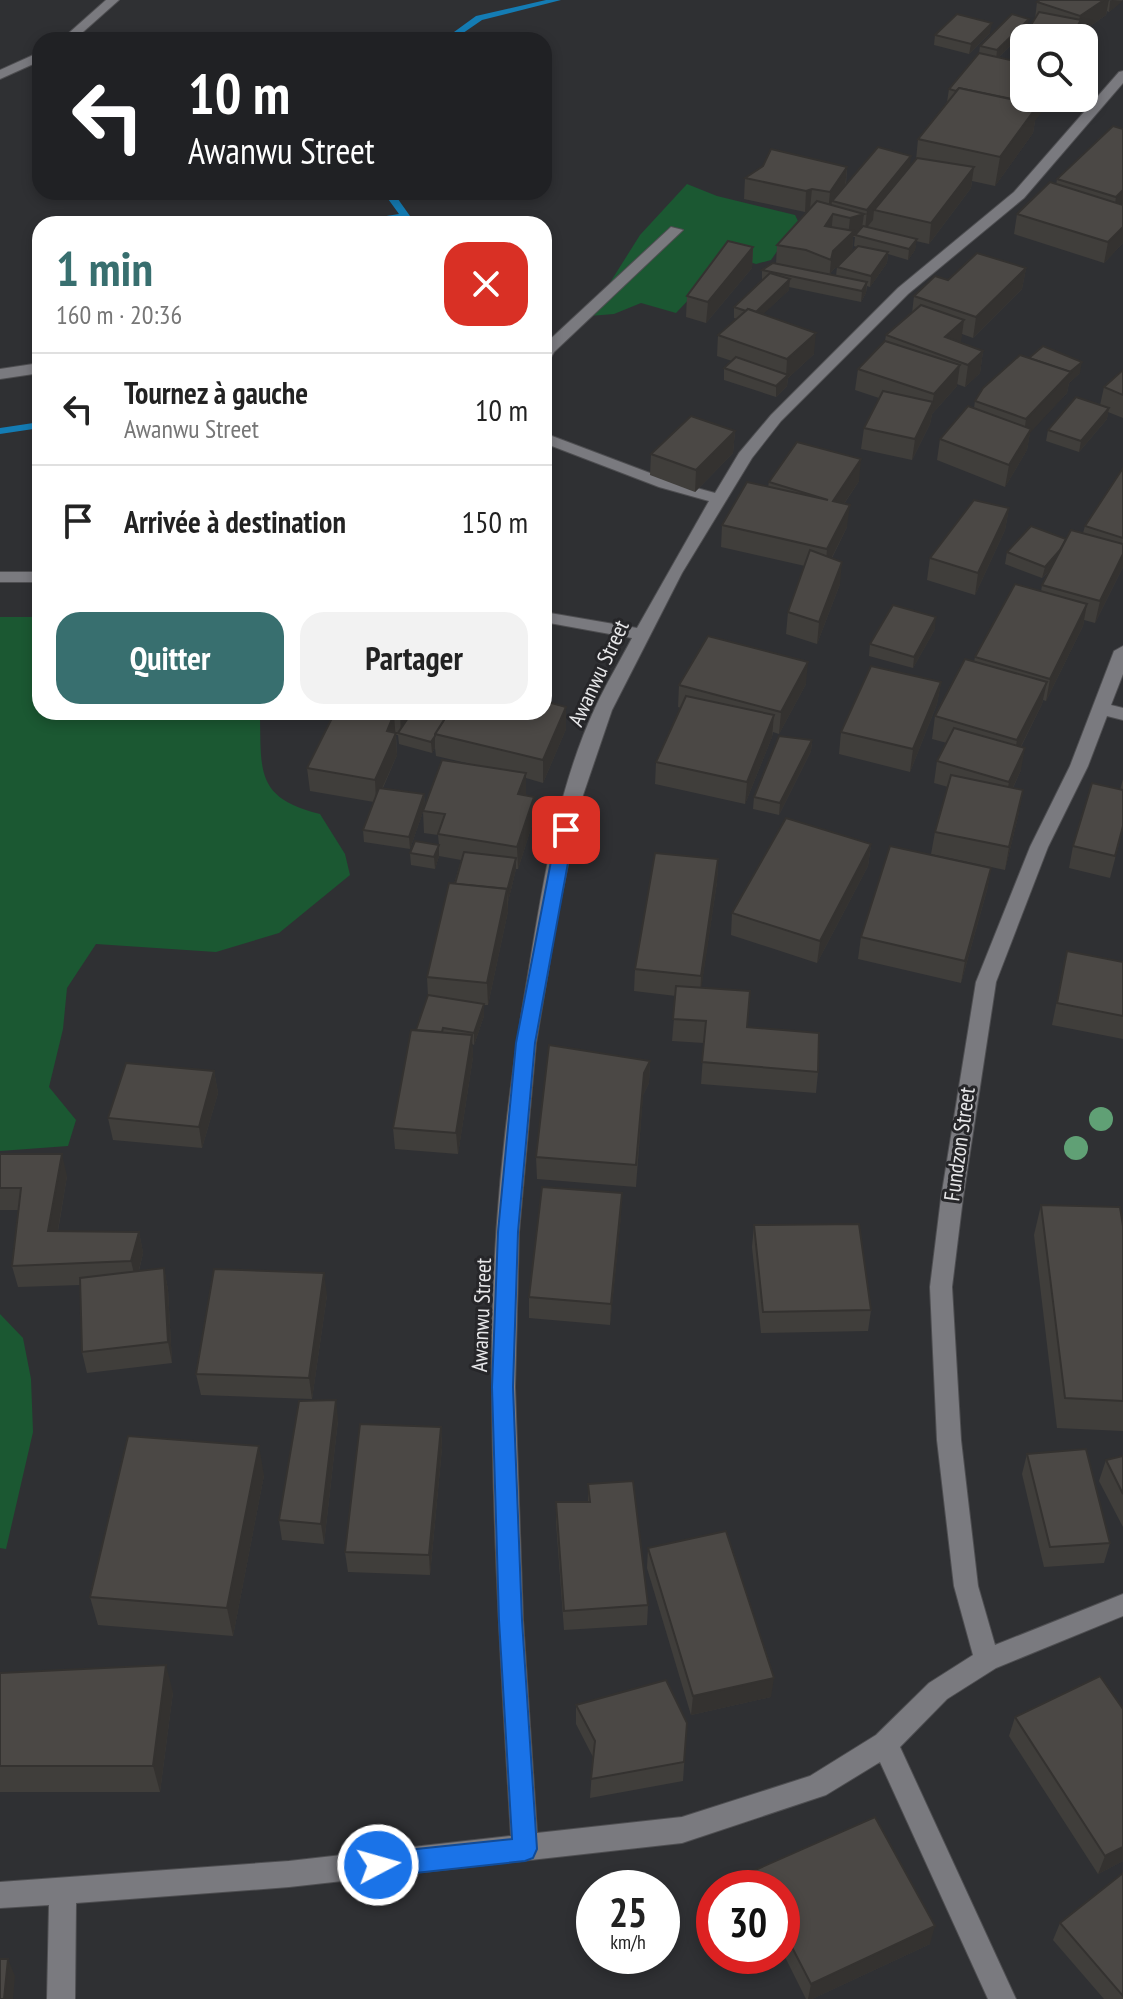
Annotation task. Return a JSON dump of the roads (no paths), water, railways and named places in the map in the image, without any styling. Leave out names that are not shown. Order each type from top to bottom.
[{"type":"street","points":[[76,32],[113,0]]},
{"type":"street","points":[[0,75],[32,60]]},
{"type":"street","name":"Awanwu Street","points":[[525,1849],[511,1620],[503,1387],[508,1232],[524,1059],[547,918],[572,801],[603,710],[674,573],[745,456],[814,377],[903,291],[1019,195],[1123,75]]},
{"type":"street","points":[[552,345],[676,230]]},
{"type":"street","points":[[0,374],[32,369]]},
{"type":"street","points":[[552,441],[665,484],[719,499]]},
{"type":"street","points":[[0,577],[32,577]]},
{"type":"street","points":[[552,618],[642,634]]},
{"type":"street","name":"Fundzon Street","points":[[987,1660],[966,1586],[949,1440],[941,1287],[969,1072],[986,982],[1039,847],[1079,766],[1123,651]]},
{"type":"street","points":[[1100,708],[1123,714]]},
{"type":"street","points":[[0,1895],[289,1874],[682,1830],[817,1786],[885,1744],[938,1691],[987,1660],[1123,1605]]},
{"type":"street","points":[[885,1744],[1002,1999]]},
{"type":"street","points":[[61,1999],[63,1890]]},
{"type":"waterway","points":[[459,32],[479,18],[557,0]]},
{"type":"waterway","points":[[394,200],[405,216]]},
{"type":"waterway","points":[[0,431],[32,426]]}]
